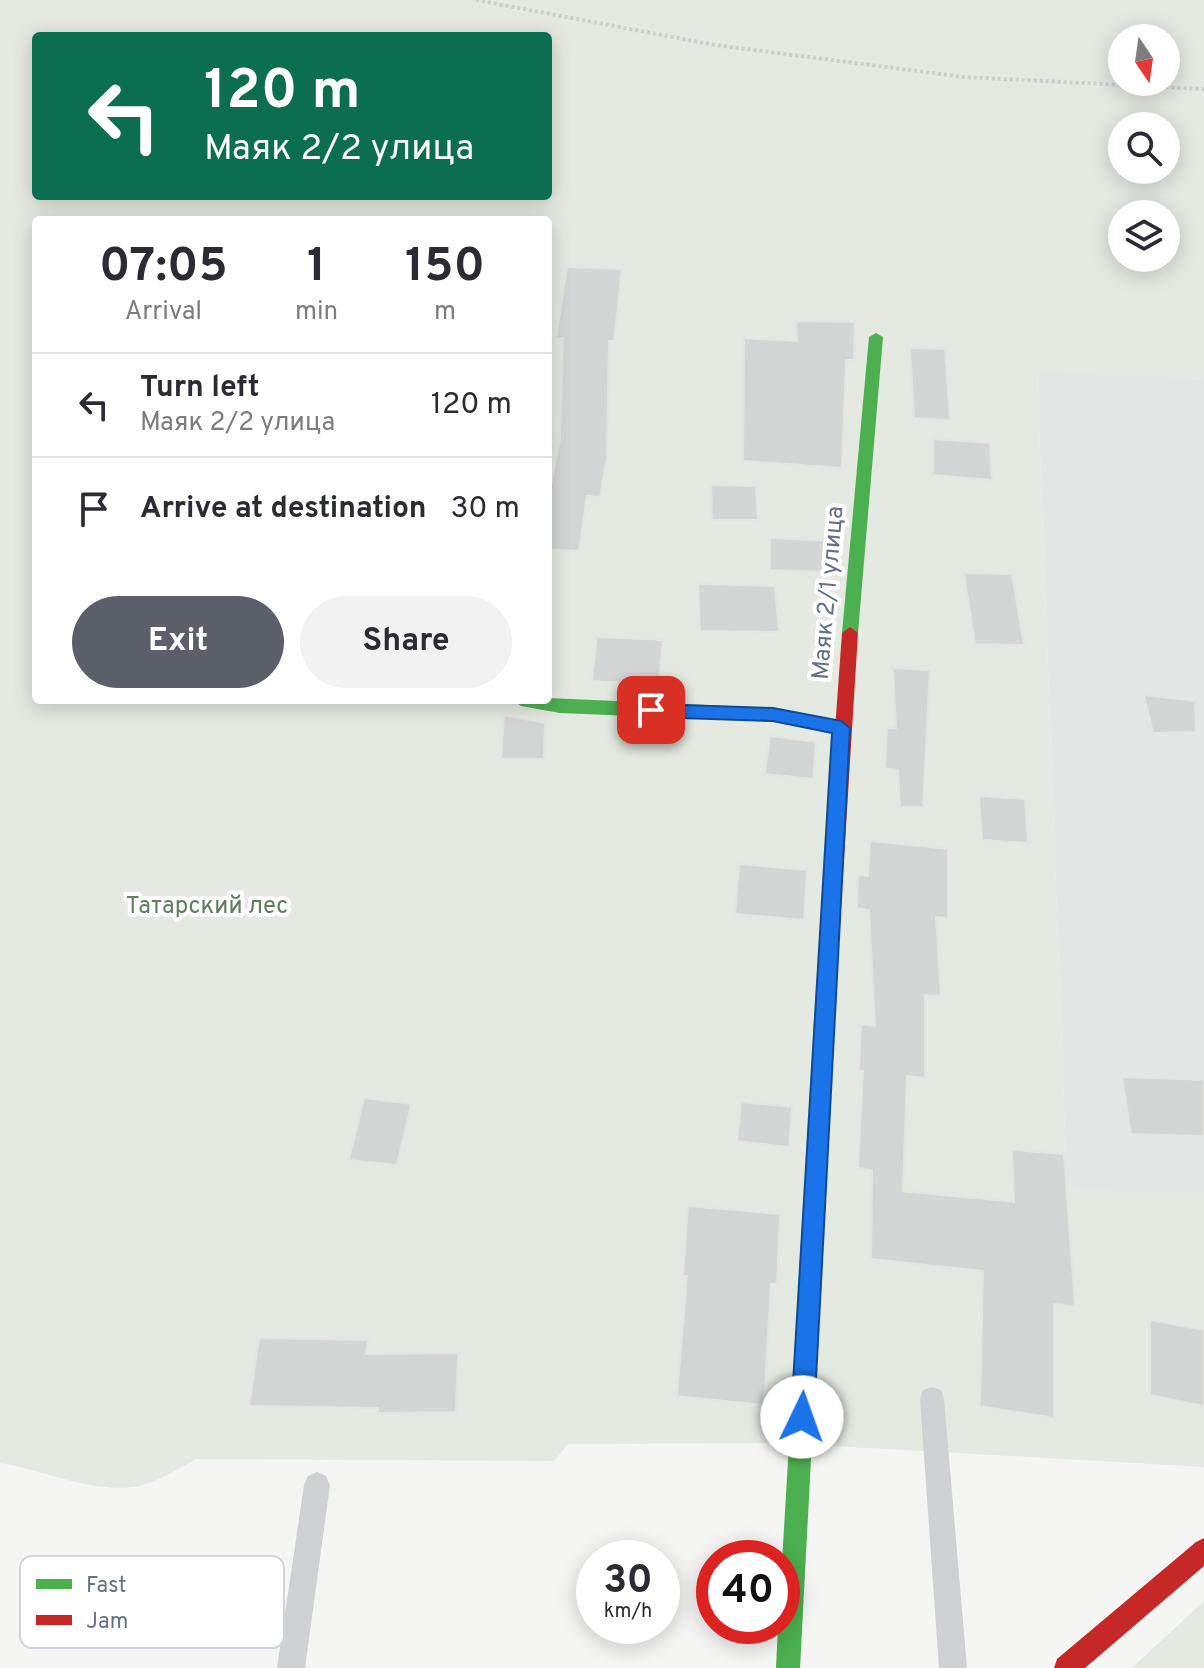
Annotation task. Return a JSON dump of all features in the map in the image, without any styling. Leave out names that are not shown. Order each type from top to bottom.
[{"type":"street","name":"Маяк 2/1 улица","points":[[788,1668],[841,728],[876,337]]},
{"type":"street","points":[[543,704],[773,715],[841,728]]},
{"type":"street","points":[[1066,1668],[1204,1550]]},
{"type":"lane","points":[[932,1399],[953,1668]]},
{"type":"lane","points":[[291,1668],[317,1485]]},
{"type":"path","points":[[476,0],[715,45],[964,77],[1204,89]]},
{"type":"shaded area","points":[[1037,370],[1204,379],[1204,1194],[1067,1188]]},
{"type":"green space","name":"Татарский лес","points":[[0,0],[1204,0],[1204,379],[1037,371],[1067,1187],[1204,1194],[1204,1467],[781,1443],[568,1444],[554,1461],[196,1459],[146,1484],[111,1488],[0,1463]]},
{"type":"green space","points":[[1204,1601],[1204,1668],[1132,1668]]},
{"type":"building","points":[[567,267],[622,269],[614,341],[609,341],[607,458],[600,497],[587,496],[579,551],[552,549],[552,480],[560,439],[563,338],[556,338]]},
{"type":"building","points":[[796,321],[855,322],[854,360],[846,360],[842,468],[743,461],[744,338],[797,341]]},
{"type":"building","points":[[910,348],[945,349],[950,420],[914,418]]},
{"type":"building","points":[[933,439],[990,443],[992,480],[933,475]]},
{"type":"building","points":[[711,485],[756,486],[758,520],[712,520]]},
{"type":"building","points":[[770,538],[835,541],[832,572],[770,570]]},
{"type":"building","points":[[964,573],[1012,574],[1024,645],[975,644]]},
{"type":"building","points":[[698,584],[775,586],[779,632],[700,631]]},
{"type":"building","points":[[597,637],[663,640],[659,685],[592,681]]},
{"type":"building","points":[[893,668],[930,670],[923,807],[900,807],[898,770],[885,768],[887,728],[896,728]]},
{"type":"building","points":[[1144,695],[1195,701],[1196,732],[1153,733]]},
{"type":"building","points":[[504,715],[545,723],[544,759],[501,759]]},
{"type":"building","points":[[770,736],[816,742],[813,779],[765,774]]},
{"type":"building","points":[[979,796],[1025,799],[1028,843],[982,840]]},
{"type":"building","points":[[870,841],[948,849],[948,918],[936,917],[941,996],[925,995],[925,1078],[907,1076],[903,1191],[1014,1202],[1012,1150],[1064,1154],[1075,1306],[1054,1304],[1054,1418],[980,1406],[983,1271],[871,1259],[872,1170],[858,1168],[863,1071],[859,1071],[861,1024],[875,1026],[869,910],[857,908],[858,875],[868,876]]},
{"type":"building","points":[[739,864],[807,870],[804,920],[735,914]]},
{"type":"building","points":[[1122,1077],[1204,1080],[1204,1136],[1131,1134]]},
{"type":"building","points":[[364,1098],[411,1104],[397,1165],[349,1160]]},
{"type":"building","points":[[741,1102],[792,1107],[789,1147],[737,1141]]},
{"type":"building","points":[[688,1206],[780,1214],[777,1284],[771,1284],[764,1405],[677,1396],[687,1276],[683,1276]]},
{"type":"building","points":[[1150,1320],[1204,1330],[1204,1406],[1150,1395]]},
{"type":"building","points":[[259,1338],[368,1340],[366,1354],[458,1353],[456,1412],[378,1413],[378,1408],[249,1406]]},
{"type":"traffic: fast","points":[[850,633],[876,337]]},
{"type":"traffic: fast","points":[[543,704],[773,715],[841,728]]},
{"type":"traffic: fast","points":[[788,1668],[825,1004]]},
{"type":"traffic: jam","points":[[825,1004],[850,633]]},
{"type":"traffic: jam","points":[[1066,1668],[1204,1550]]},
{"type":"route","points":[[651,710],[773,715],[841,728],[802,1417]]}]
